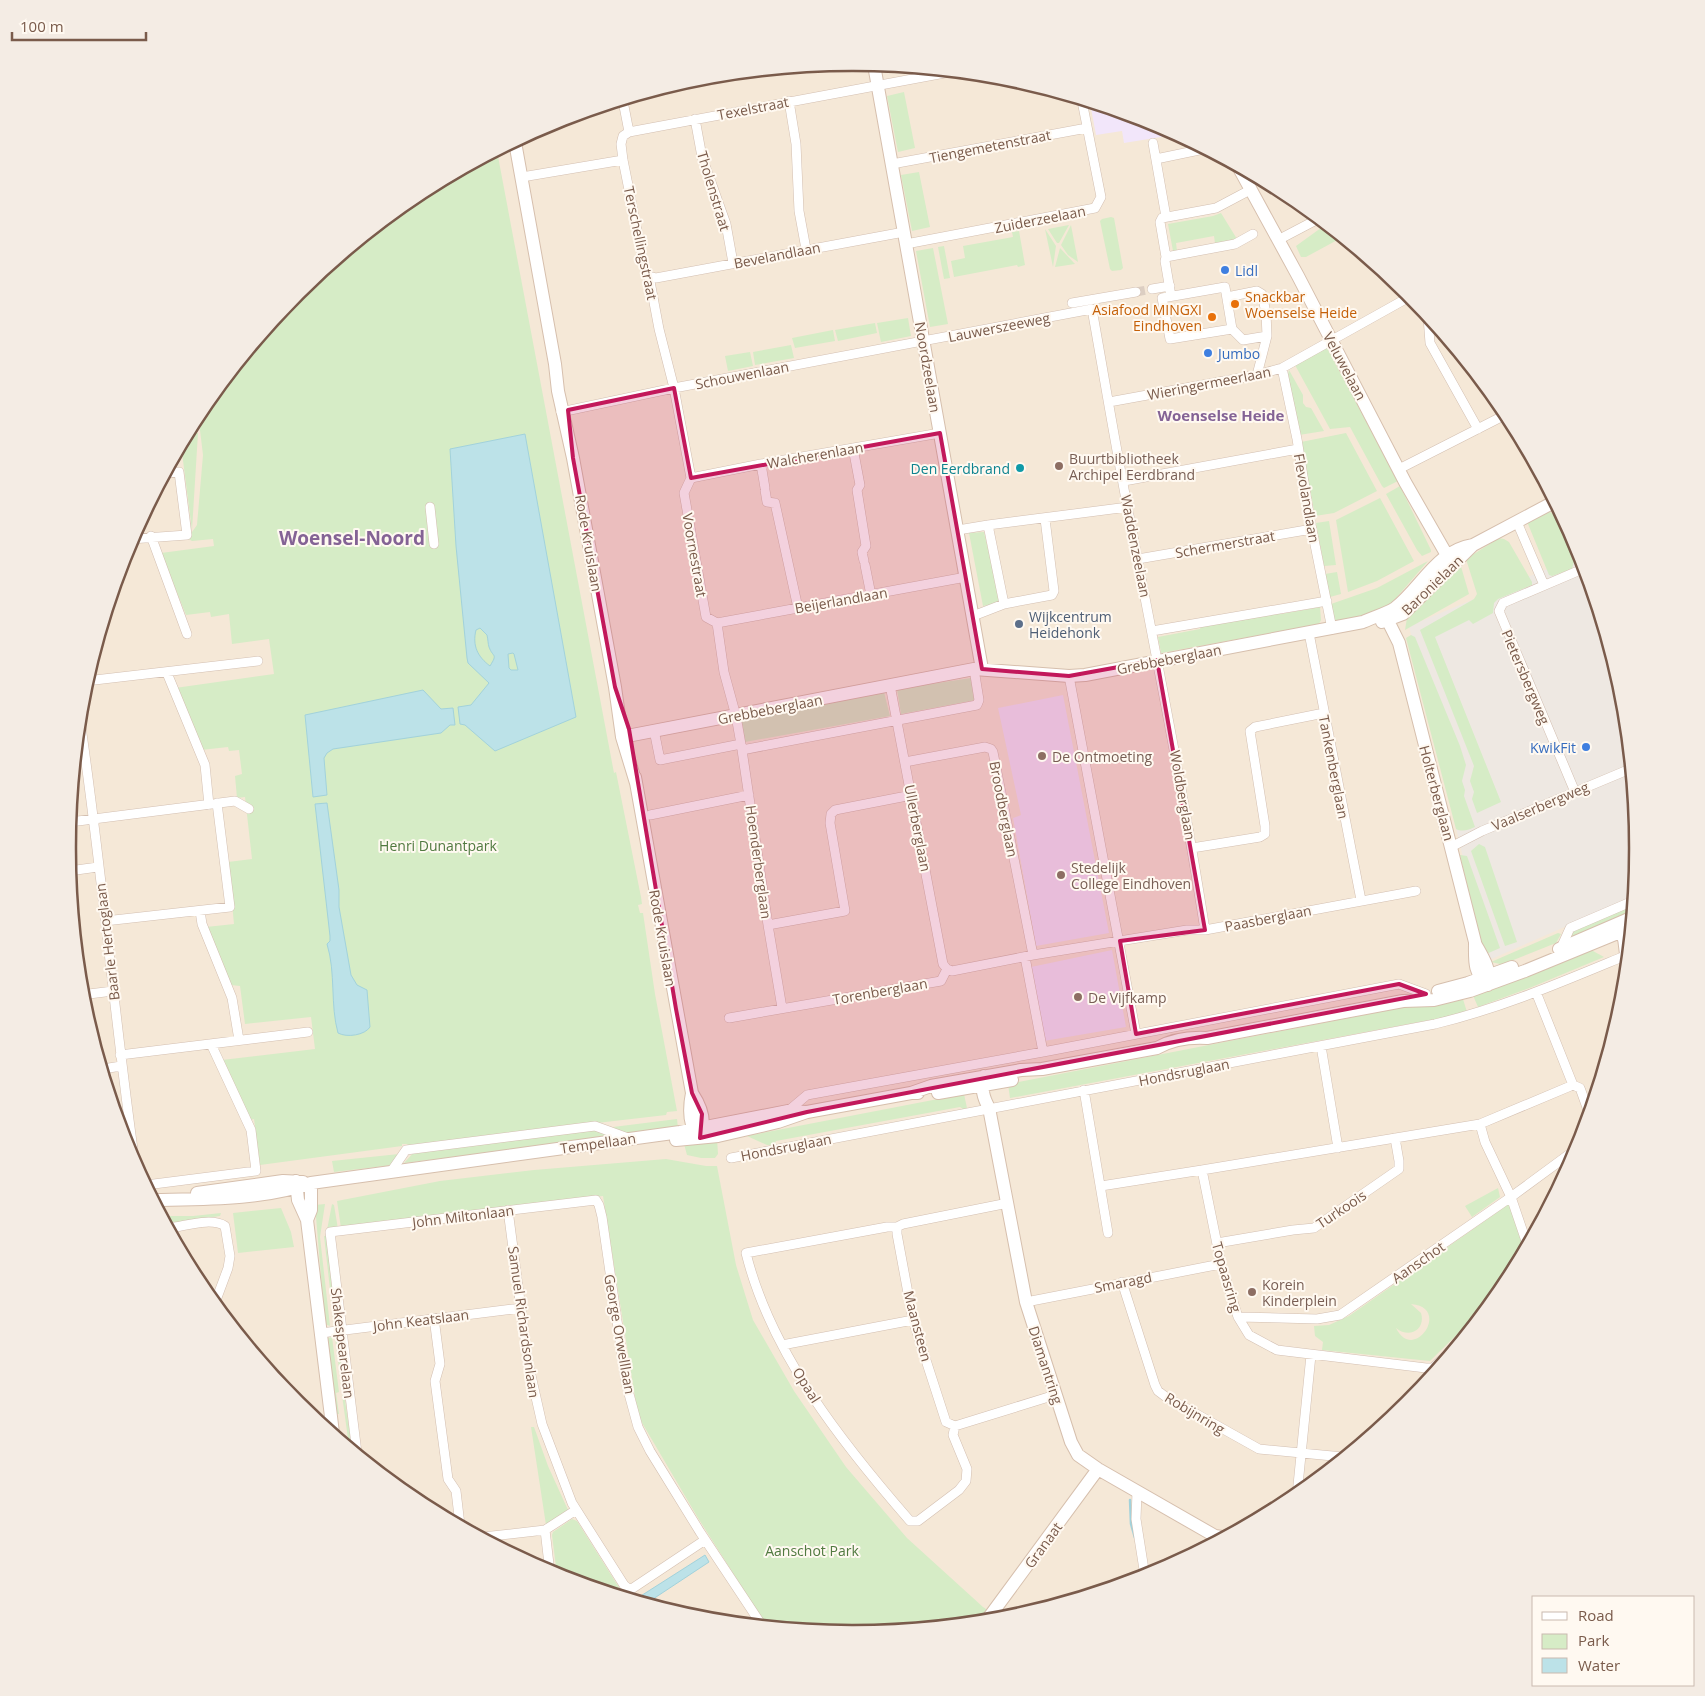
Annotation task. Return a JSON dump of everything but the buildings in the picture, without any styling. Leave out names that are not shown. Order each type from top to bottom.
[{"type":"street","name":"Noordzeelaan","points":[[875,72],[973,616],[978,669]]},
{"type":"street","name":"Texelstraat","points":[[629,132],[931,76]]},
{"type":"street","points":[[789,101],[796,144],[799,211],[806,249]]},
{"type":"street","name":"Terschellingstraat","points":[[624,106],[629,132],[623,136],[621,144],[623,160],[645,270],[649,276],[659,329],[674,388]]},
{"type":"street","name":"Zuiderzeelaan","points":[[905,238],[1095,208],[1101,198],[1083,106]]},
{"type":"street","name":"Tholenstraat","points":[[695,119],[702,158],[726,224],[733,263]]},
{"type":"street","name":"Tiengemetenstraat","points":[[892,164],[1087,128]]},
{"type":"street","points":[[1152,143],[1166,217]]},
{"type":"street","name":"Rode Kruislaan","points":[[516,148],[615,687],[636,783],[692,1093],[698,1102],[698,1132]]},
{"type":"street","points":[[1156,159],[1195,151]]},
{"type":"street","points":[[522,177],[623,160]]},
{"type":"street","name":"Veluwelaan","points":[[1243,176],[1449,560]]},
{"type":"street","points":[[1171,296],[1160,222],[1162,218],[1216,208],[1250,190]]},
{"type":"street","points":[[1278,240],[1312,222]]},
{"type":"street","points":[[1166,257],[1235,244],[1252,234]]},
{"type":"street","name":"Bevelandlaan","points":[[649,276],[656,278],[806,249],[905,238]]},
{"type":"street","points":[[1152,289],[1170,286]]},
{"type":"street","points":[[1232,328],[1170,339],[1162,298],[1225,287],[1232,328],[1243,340],[1267,336]]},
{"type":"street","points":[[1227,297],[1257,291],[1262,294],[1266,313],[1267,336],[1257,375]]},
{"type":"street","name":"Lauwerszeeweg","points":[[924,341],[1136,292]]},
{"type":"street","name":"Wieringermeerlaan","points":[[1109,402],[1257,375],[1282,368],[1403,300]]},
{"type":"street","name":"Waddenzeelaan","points":[[1073,308],[1092,309],[1157,660]]},
{"type":"street","points":[[1429,328],[1430,343],[1478,430]]},
{"type":"street","name":"Schouwenlaan","points":[[565,411],[674,388],[924,341]]},
{"type":"street","name":"Flevolandlaan","points":[[1282,368],[1332,628]]},
{"type":"street","name":"Voornestraat","points":[[674,388],[691,478],[684,493],[706,617],[717,623],[724,672],[736,716]]},
{"type":"street","points":[[1399,469],[1499,418]]},
{"type":"street","name":"Walcherenlaan","points":[[691,478],[940,433]]},
{"type":"street","points":[[853,448],[860,485],[857,490],[866,546],[862,552],[871,595]]},
{"type":"street","points":[[1124,482],[1298,450]]},
{"type":"street","points":[[761,464],[768,502],[775,503],[798,608]]},
{"type":"street","points":[[141,537],[187,535],[180,472],[173,472]]},
{"type":"street","name":"Baronielaan","points":[[1392,616],[1403,614],[1449,560],[1549,505]]},
{"type":"street","points":[[430,507],[434,544]]},
{"type":"street","points":[[958,530],[1128,507]]},
{"type":"street","points":[[973,616],[1004,604],[1052,596],[1054,591],[1045,519]]},
{"type":"street","points":[[1516,522],[1544,585]]},
{"type":"street","points":[[988,525],[1004,604]]},
{"type":"street","name":"Schermerstraat","points":[[1138,559],[1312,528]]},
{"type":"street","points":[[151,536],[187,634]]},
{"type":"street","name":"Pietersbergweg","points":[[1575,792],[1499,611],[1503,603],[1578,571]]},
{"type":"street","name":"Beijerlandlaan","points":[[717,623],[966,577]]},
{"type":"street","name":"Grebbeberglaan","points":[[1152,632],[1327,601]]},
{"type":"street","name":"Grebbeberglaan","points":[[626,736],[978,669],[1069,676],[1085,675],[1363,622],[1378,623],[1392,616]]},
{"type":"street","name":"Holterberglaan","points":[[1392,616],[1475,942],[1485,961],[1486,980]]},
{"type":"street","name":"Tankenberglaan","points":[[1309,633],[1361,900]]},
{"type":"street","name":"Woldberglaan","points":[[1157,660],[1192,848],[1204,930]]},
{"type":"street","points":[[95,680],[258,661]]},
{"type":"street","name":"Grebbeberglaan","points":[[654,730],[660,760],[978,705],[978,669]]},
{"type":"street","points":[[106,921],[230,907],[205,767],[167,672]]},
{"type":"street","points":[[1069,676],[1136,1034]]},
{"type":"street","name":"Ullerberglaan","points":[[890,685],[943,964],[947,969]]},
{"type":"street","points":[[1192,848],[1260,837],[1265,834],[1266,826],[1250,731],[1255,727],[1324,713]]},
{"type":"street","name":"Hoenderberglaan","points":[[736,716],[782,1008]]},
{"type":"street","name":"Baarle Hertoglaan","points":[[83,743],[131,1134]]},
{"type":"street","name":"Broodberglaan","points":[[905,762],[985,747],[993,752],[1029,956]]},
{"type":"street","name":"Vaalserbergweg","points":[[1451,847],[1482,831],[1625,770]]},
{"type":"street","points":[[650,815],[749,795]]},
{"type":"street","points":[[768,925],[845,911],[830,823],[831,814],[835,810],[912,796]]},
{"type":"street","points":[[77,821],[235,801],[249,810]]},
{"type":"street","points":[[76,869],[98,867]]},
{"type":"street","name":"Paasberglaan","points":[[1120,941],[1187,930],[1204,930],[1416,891]]},
{"type":"street","points":[[1560,948],[1570,928],[1628,903]]},
{"type":"street","points":[[200,911],[202,924],[232,998],[239,1040]]},
{"type":"street","points":[[1620,930],[1618,948],[1622,952]]},
{"type":"street","name":"Hondsruglaan","points":[[698,1132],[718,1136],[770,1124],[807,1112],[911,1093],[931,1086],[985,1082],[1020,1070],[1042,1069],[1156,1048],[1169,1050],[1193,1045],[1207,1038],[1402,1002],[1434,1000],[1460,994],[1486,980],[1560,948],[1620,930]]},
{"type":"street","name":"Hondsruglaan","points":[[1402,1002],[1426,994],[1486,980],[1620,930]]},
{"type":"street","points":[[947,969],[952,971],[1120,941]]},
{"type":"street","points":[[1029,956],[1043,1052]]},
{"type":"street","name":"Hondsruglaan","points":[[731,1158],[1460,1018],[1484,1012],[1621,958]]},
{"type":"street","name":"Torenberglaan","points":[[729,1018],[941,981],[947,969]]},
{"type":"street","name":"Hondsruglaan","points":[[788,1111],[807,1095],[1399,984],[1426,994]]},
{"type":"street","points":[[90,994],[113,991]]},
{"type":"street","points":[[1536,992],[1573,1085],[1580,1088],[1586,1104]]},
{"type":"street","points":[[120,1054],[308,1032]]},
{"type":"street","points":[[153,1184],[256,1171],[250,1130],[211,1044]]},
{"type":"street","points":[[1321,1046],[1338,1148]]},
{"type":"street","points":[[108,1068],[121,1066]]},
{"type":"street","name":"Diamantring","points":[[985,1082],[984,1098],[989,1108],[1026,1302],[1071,1442],[1078,1455],[1098,1469],[1214,1535]]},
{"type":"street","points":[[1101,1186],[1480,1124],[1573,1085]]},
{"type":"street","points":[[1084,1090],[1108,1233]]},
{"type":"street","name":"Hondsruglaan","points":[[698,1132],[788,1111],[807,1112]]},
{"type":"street","points":[[1480,1124],[1485,1142],[1511,1197],[1525,1236]]},
{"type":"street","points":[[390,1173],[406,1150],[595,1126],[628,1138]]},
{"type":"street","name":"Tempellaan","points":[[160,1199],[283,1181],[296,1184],[311,1183],[628,1138],[698,1132]]},
{"type":"street","name":"Tempellaan","points":[[492,1158],[574,1153],[698,1132]]},
{"type":"street","name":"Turkoois","points":[[1217,1243],[1314,1228],[1399,1169],[1400,1162],[1395,1138]]},
{"type":"street","name":"Aanschot","points":[[1238,1317],[1317,1318],[1340,1315],[1511,1197],[1564,1158]]},
{"type":"street","name":"Topaasring","points":[[1202,1170],[1221,1264],[1238,1317],[1249,1335],[1277,1350],[1429,1368]]},
{"type":"street","name":"Shakespearelaan","points":[[307,1220],[311,1210],[311,1183]]},
{"type":"street","name":"Shakespearelaan","points":[[296,1184],[298,1200],[307,1220],[328,1420]]},
{"type":"street","name":"John Miltonlaan","points":[[330,1232],[596,1200]]},
{"type":"street","name":"George Orwelllaan","points":[[596,1200],[602,1217],[626,1383],[638,1426],[650,1450],[705,1540],[756,1619]]},
{"type":"street","points":[[898,1227],[902,1224],[1008,1203]]},
{"type":"street","name":"Samuel Richardsonlaan","points":[[508,1210],[528,1362],[538,1410],[557,1466],[576,1510],[624,1585],[630,1590],[705,1540]]},
{"type":"street","points":[[175,1227],[213,1222],[220,1222],[225,1226],[230,1256],[228,1268],[218,1295]]},
{"type":"street","name":"Opaal","points":[[898,1227],[887,1227],[746,1253],[763,1304],[782,1345],[812,1395],[871,1477],[910,1520],[918,1521],[959,1490],[966,1481],[967,1469],[953,1435],[955,1426]]},
{"type":"street","name":"Maansteen","points":[[898,1227],[897,1234],[913,1320],[946,1422],[955,1426]]},
{"type":"street","name":"Shakespearelaan","points":[[330,1232],[357,1446]]},
{"type":"street","name":"Smaragd","points":[[1026,1302],[1221,1264]]},
{"type":"street","name":"Robijnring","points":[[1122,1282],[1154,1384],[1158,1390],[1202,1418],[1258,1449],[1335,1456]]},
{"type":"street","name":"John Keatslaan","points":[[320,1333],[521,1308]]},
{"type":"street","points":[[434,1318],[440,1364],[435,1380],[448,1479],[456,1491],[459,1518]]},
{"type":"street","points":[[782,1345],[913,1320]]},
{"type":"street","points":[[1298,1484],[1311,1355]]},
{"type":"street","points":[[955,1426],[1055,1395]]},
{"type":"street","name":"Granaat","points":[[993,1612],[1098,1469]]},
{"type":"street","points":[[1137,1492],[1136,1519],[1144,1568]]},
{"type":"street","points":[[492,1536],[545,1530],[576,1510]]},
{"type":"street","points":[[545,1530],[549,1563]]},
{"type":"highlighted area","points":[[674,388],[691,478],[940,433],[982,669],[1069,676],[1157,660],[1205,930],[1120,941],[1136,1034],[1399,984],[1426,994],[807,1112],[700,1138],[702,1114],[692,1093],[676,1009],[629,729],[615,687],[573,458],[568,410]]},
{"type":"shaded area","points":[[852,71],[903,73],[954,78],[1004,86],[1054,98],[1102,112],[1150,130],[1196,151],[1241,175],[1284,202],[1325,232],[1365,264],[1402,299],[1436,336],[1469,375],[1498,416],[1525,460],[1549,504],[1588,598],[1603,647],[1623,747],[1628,797],[1628,899],[1623,949],[1603,1049],[1588,1098],[1549,1192],[1498,1280],[1469,1321],[1402,1397],[1365,1432],[1284,1494],[1241,1521],[1196,1545],[1150,1566],[1102,1584],[1004,1610],[954,1618],[852,1625],[802,1623],[751,1618],[701,1610],[651,1598],[603,1584],[555,1566],[509,1545],[464,1521],[421,1494],[380,1464],[340,1432],[303,1397],[269,1360],[236,1321],[207,1280],[180,1236],[156,1192],[117,1098],[102,1049],[82,949],[77,899],[77,797],[82,747],[102,647],[117,598],[156,504],[207,416],[236,375],[303,299],[340,264],[421,202],[464,175],[509,151],[555,130],[603,112],[701,86],[751,78]]},
{"type":"shaded area","points":[[1091,109],[1164,136],[1124,143],[1122,131],[1096,135]]},
{"type":"shaded area","points":[[1573,558],[1588,598],[1603,647],[1623,747],[1628,797],[1628,899],[1487,961],[1409,626]]},
{"type":"shaded area","points":[[1063,695],[1109,933],[1036,946],[1013,818],[1021,815],[998,708]]},
{"type":"shaded area","name":"De Vijfkamp","points":[[1112,950],[1126,1027],[1044,1041],[1031,967]]},
{"type":"green space","points":[[904,92],[915,148],[898,152],[887,96]]},
{"type":"green space","name":"Henri Dunantpark","points":[[498,157],[614,773],[616,772],[641,897],[642,904],[638,905],[640,913],[643,913],[655,994],[677,1111],[667,1112],[666,1115],[408,1145],[402,1144],[402,1146],[260,1165],[254,1119],[245,1121],[222,1060],[315,1049],[311,1017],[245,1024],[240,986],[231,985],[206,927],[234,924],[228,862],[252,859],[245,797],[237,798],[235,776],[242,774],[239,750],[229,751],[228,747],[201,750],[175,688],[274,674],[269,639],[232,644],[229,614],[211,617],[210,612],[186,615],[161,553],[214,546],[213,539],[192,541],[185,537],[197,525],[203,455],[200,428],[207,416],[236,375],[303,299],[340,264],[421,202],[464,175]]},
{"type":"green space","points":[[919,172],[930,227],[912,231],[901,175]]},
{"type":"green space","points":[[1221,213],[1237,239],[1215,243],[1214,236],[1176,243],[1177,251],[1173,251],[1168,224]]},
{"type":"green space","points":[[1111,217],[1114,218],[1123,268],[1112,271],[1100,221]]},
{"type":"green space","points":[[1069,225],[1059,243],[1057,243],[1048,229]]},
{"type":"green space","points":[[1071,225],[1078,262],[1068,255],[1061,245]]},
{"type":"green space","points":[[1320,228],[1336,241],[1306,257],[1301,257],[1296,246]]},
{"type":"green space","points":[[1045,229],[1056,246],[1053,267]]},
{"type":"green space","points":[[1019,231],[1025,265],[954,277],[951,261],[965,258],[963,246],[1013,237],[1012,232]]},
{"type":"green space","points":[[944,246],[950,278],[944,279],[938,247]]},
{"type":"green space","points":[[933,248],[948,324],[930,327],[916,251]]},
{"type":"green space","points":[[1060,248],[1075,264],[1055,267]]},
{"type":"green space","points":[[908,318],[911,336],[881,342],[877,323]]},
{"type":"green space","points":[[875,323],[877,333],[838,341],[835,330]]},
{"type":"green space","points":[[833,330],[835,341],[795,348],[792,338]]},
{"type":"green space","points":[[791,345],[794,358],[755,365],[753,352]]},
{"type":"green space","points":[[1327,348],[1398,481],[1384,488],[1350,427],[1330,429],[1295,365]]},
{"type":"green space","points":[[750,352],[753,366],[728,371],[725,356]]},
{"type":"green space","points":[[1289,370],[1303,395],[1303,403],[1306,407],[1311,408],[1324,431],[1299,435],[1288,374]]},
{"type":"green space","points":[[198,433],[192,530],[182,456]]},
{"type":"green space","points":[[1346,433],[1377,491],[1334,513],[1315,516],[1301,442]]},
{"type":"green space","points":[[1400,486],[1431,550],[1431,552],[1422,556],[1386,494]]},
{"type":"green space","points":[[1380,498],[1414,561],[1377,581],[1348,592],[1336,520]]},
{"type":"green space","points":[[1549,511],[1554,515],[1574,562],[1572,569],[1552,576],[1549,575],[1528,523]]},
{"type":"green space","points":[[1329,521],[1336,565],[1324,566],[1316,523]]},
{"type":"green space","points":[[984,532],[1001,603],[983,606],[969,533]]},
{"type":"green space","points":[[1499,538],[1509,542],[1532,585],[1498,599],[1494,603],[1493,613],[1473,624],[1469,620],[1435,637],[1501,802],[1477,813],[1472,799],[1474,792],[1470,781],[1474,766],[1420,630],[1474,599],[1477,594],[1466,559]]},
{"type":"green space","points":[[1428,561],[1390,605],[1368,615],[1334,621],[1331,604],[1377,588]]},
{"type":"green space","points":[[1460,563],[1469,594],[1405,630],[1407,618]]},
{"type":"green space","points":[[1337,572],[1341,594],[1330,597],[1325,574]]},
{"type":"green space","points":[[1320,607],[1321,620],[1319,624],[1161,653],[1158,637],[1200,629],[1201,625],[1280,611],[1281,614]]},
{"type":"green space","points":[[1411,635],[1415,637],[1466,765],[1462,781],[1465,790],[1464,796],[1475,827],[1468,830],[1456,829],[1406,638]]},
{"type":"green space","points":[[971,678],[973,680],[976,700],[901,714],[897,689]]},
{"type":"green space","points":[[884,692],[890,716],[745,742],[741,719]]},
{"type":"green space","points":[[1479,844],[1485,847],[1517,942],[1505,946],[1471,851]]},
{"type":"green space","points":[[1460,855],[1467,856],[1500,948],[1484,955]]},
{"type":"green space","points":[[1627,906],[1626,915],[1568,938],[1575,928]]},
{"type":"green space","points":[[1558,933],[1561,934],[1556,943],[1506,963],[1491,962]]},
{"type":"green space","points":[[1590,947],[1593,951],[1604,957],[1478,1007],[1472,993]]},
{"type":"green space","points":[[1462,996],[1467,1012],[1457,1015],[1010,1098],[1008,1084]]},
{"type":"green space","points":[[964,1094],[967,1108],[963,1109],[960,1107],[776,1141],[774,1145],[767,1145],[747,1136]]},
{"type":"green space","points":[[677,1119],[678,1128],[629,1135],[613,1127]]},
{"type":"green space","points":[[593,1128],[615,1137],[404,1163],[415,1151]]},
{"type":"green space","points":[[717,1138],[718,1154],[715,1158],[687,1155],[684,1144]]},
{"type":"green space","points":[[399,1154],[393,1165],[334,1172],[332,1161]]},
{"type":"green space","name":"Aanschot Park","points":[[666,1159],[717,1166],[736,1265],[753,1320],[794,1391],[846,1467],[907,1538],[991,1612],[903,1623],[852,1625],[762,1619],[698,1518],[638,1416],[603,1196],[341,1228],[337,1201],[440,1181],[534,1170]]},
{"type":"green space","points":[[1498,1188],[1500,1197],[1472,1217],[1465,1206]]},
{"type":"green space","points":[[325,1204],[320,1237],[330,1326],[325,1324],[315,1205]]},
{"type":"green space","points":[[332,1204],[334,1205],[338,1229],[327,1230]]},
{"type":"green space","points":[[1509,1204],[1523,1239],[1498,1280],[1469,1321],[1430,1361],[1322,1350],[1323,1342],[1315,1336],[1314,1326],[1329,1325],[1349,1316]],"holes":[[[1411,1304],[1423,1307],[1428,1314],[1429,1322],[1426,1331],[1419,1337],[1412,1340],[1403,1337],[1396,1328],[1406,1333],[1411,1333],[1419,1328],[1422,1319],[1421,1313]]]},
{"type":"green space","points":[[281,1208],[291,1232],[294,1247],[238,1253],[233,1213]]},
{"type":"green space","points":[[221,1213],[220,1216],[173,1223],[169,1216]]},
{"type":"green space","points":[[324,1236],[328,1236],[338,1321],[334,1325]]},
{"type":"green space","points":[[338,1336],[347,1391],[342,1391],[335,1337]]},
{"type":"green space","points":[[332,1337],[339,1392],[336,1393],[339,1414],[335,1414],[327,1338]]},
{"type":"green space","points":[[342,1395],[347,1395],[345,1400],[351,1441],[348,1438]]},
{"type":"green space","points":[[531,1427],[534,1427],[548,1466],[568,1510],[546,1525]]},
{"type":"green space","points":[[572,1519],[577,1521],[620,1589],[556,1566],[553,1532]]},
{"type":"water","points":[[525,434],[576,717],[495,751],[465,725],[460,724],[458,707],[471,705],[489,683],[468,663],[467,658],[456,546],[450,449]],"holes":[[[480,628],[487,635],[489,647],[494,656],[490,666],[477,651],[475,636],[476,630]],[[508,654],[514,654],[518,670],[511,670],[509,668]]]},
{"type":"water","points":[[423,690],[441,709],[453,708],[455,725],[450,725],[441,733],[333,749],[324,758],[327,795],[313,797],[305,715]]},
{"type":"water","points":[[327,803],[339,890],[339,907],[351,975],[357,985],[367,990],[370,1027],[368,1030],[356,1035],[342,1035],[338,1033],[334,1011],[330,955],[327,944],[330,941],[330,936],[315,804]]},
{"type":"water","points":[[705,1555],[709,1562],[654,1599],[642,1595]]},
{"type":"waterway","points":[[1130,1500],[1131,1524],[1135,1538]]},
{"type":"tunnel","points":[[1136,292],[1152,289]]},
{"type":"place","name":"Lidl","points":[[1225,270]]},
{"type":"place","name":"Snackbar Woenselse Heide","points":[[1235,304]]},
{"type":"place","name":"Asiafood MINGXI Eindhoven","points":[[1212,317]]},
{"type":"place","name":"Jumbo","points":[[1208,353]]},
{"type":"place","name":"Buurtbibliotheek Archipel Eerdbrand","points":[[1059,466]]},
{"type":"place","name":"Den Eerdbrand","points":[[1020,468]]},
{"type":"place","name":"Wijkcentrum Heidehonk","points":[[1019,624]]},
{"type":"place","name":"KwikFit","points":[[1586,747]]},
{"type":"place","name":"De Ontmoeting","points":[[1042,756]]},
{"type":"place","name":"Stedelijk College Eindhoven","points":[[1061,875]]},
{"type":"place","name":"De Vijfkamp","points":[[1078,997]]},
{"type":"place","name":"Korein Kinderplein","points":[[1252,1292]]},
{"type":"district","name":"Woenselse Heide","points":[[1221,415]]},
{"type":"district","name":"Woensel-Noord","points":[[352,538]]}]
